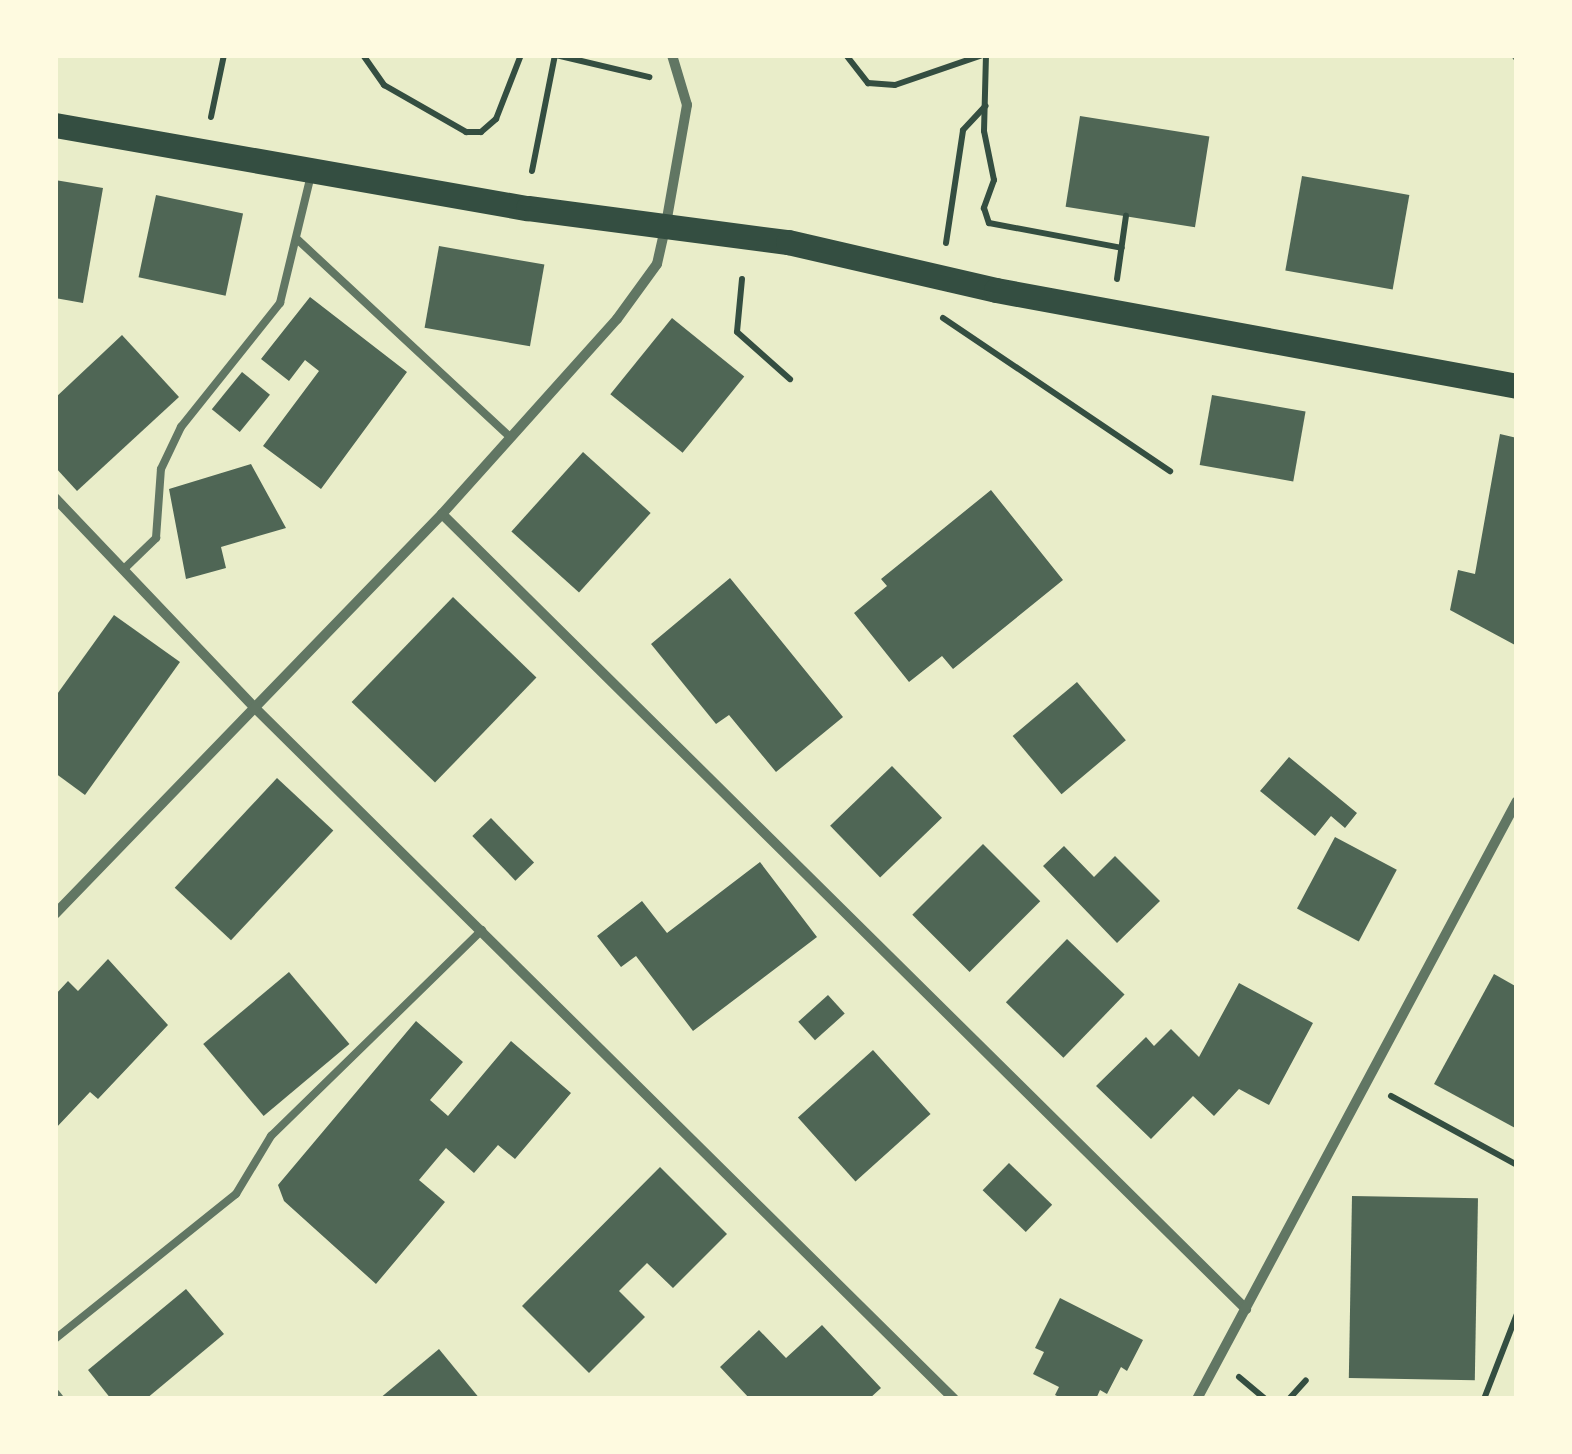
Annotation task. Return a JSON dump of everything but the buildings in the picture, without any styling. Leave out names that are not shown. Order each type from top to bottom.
[{"type":"main road","points":[[55,125],[312,171],[666,224],[1517,386]]},
{"type":"street","points":[[55,914],[442,514],[617,320],[657,264],[666,224],[687,105],[685,85],[672,55]]},
{"type":"street","points":[[55,498],[126,567],[255,708],[954,1399]]},
{"type":"street","points":[[442,514],[1246,1309]]},
{"type":"street","points":[[1197,1399],[1517,800]]},
{"type":"lane","points":[[126,567],[156,538],[162,469],[181,427],[280,303],[312,171]]},
{"type":"lane","points":[[298,240],[509,436]]},
{"type":"lane","points":[[55,1340],[236,1194],[271,1136],[482,930]]},
{"type":"path","points":[[213,107],[224,55]]},
{"type":"path","points":[[362,55],[384,84],[466,132],[481,132],[496,119],[522,55]]},
{"type":"path","points":[[531,175],[556,55],[685,85]]},
{"type":"path","points":[[846,55],[868,83],[895,85],[984,55],[984,106],[994,180],[984,208],[989,222],[1122,248]]},
{"type":"path","points":[[946,244],[963,130],[984,106]]},
{"type":"path","points":[[1116,282],[1126,216]]},
{"type":"path","points":[[742,279],[737,332],[790,379]]},
{"type":"path","points":[[936,314],[1170,471]]},
{"type":"path","points":[[1368,1083],[1517,1166]]},
{"type":"path","points":[[1484,1399],[1517,1314]]},
{"type":"path","points":[[1288,1399],[1306,1380]]}]
